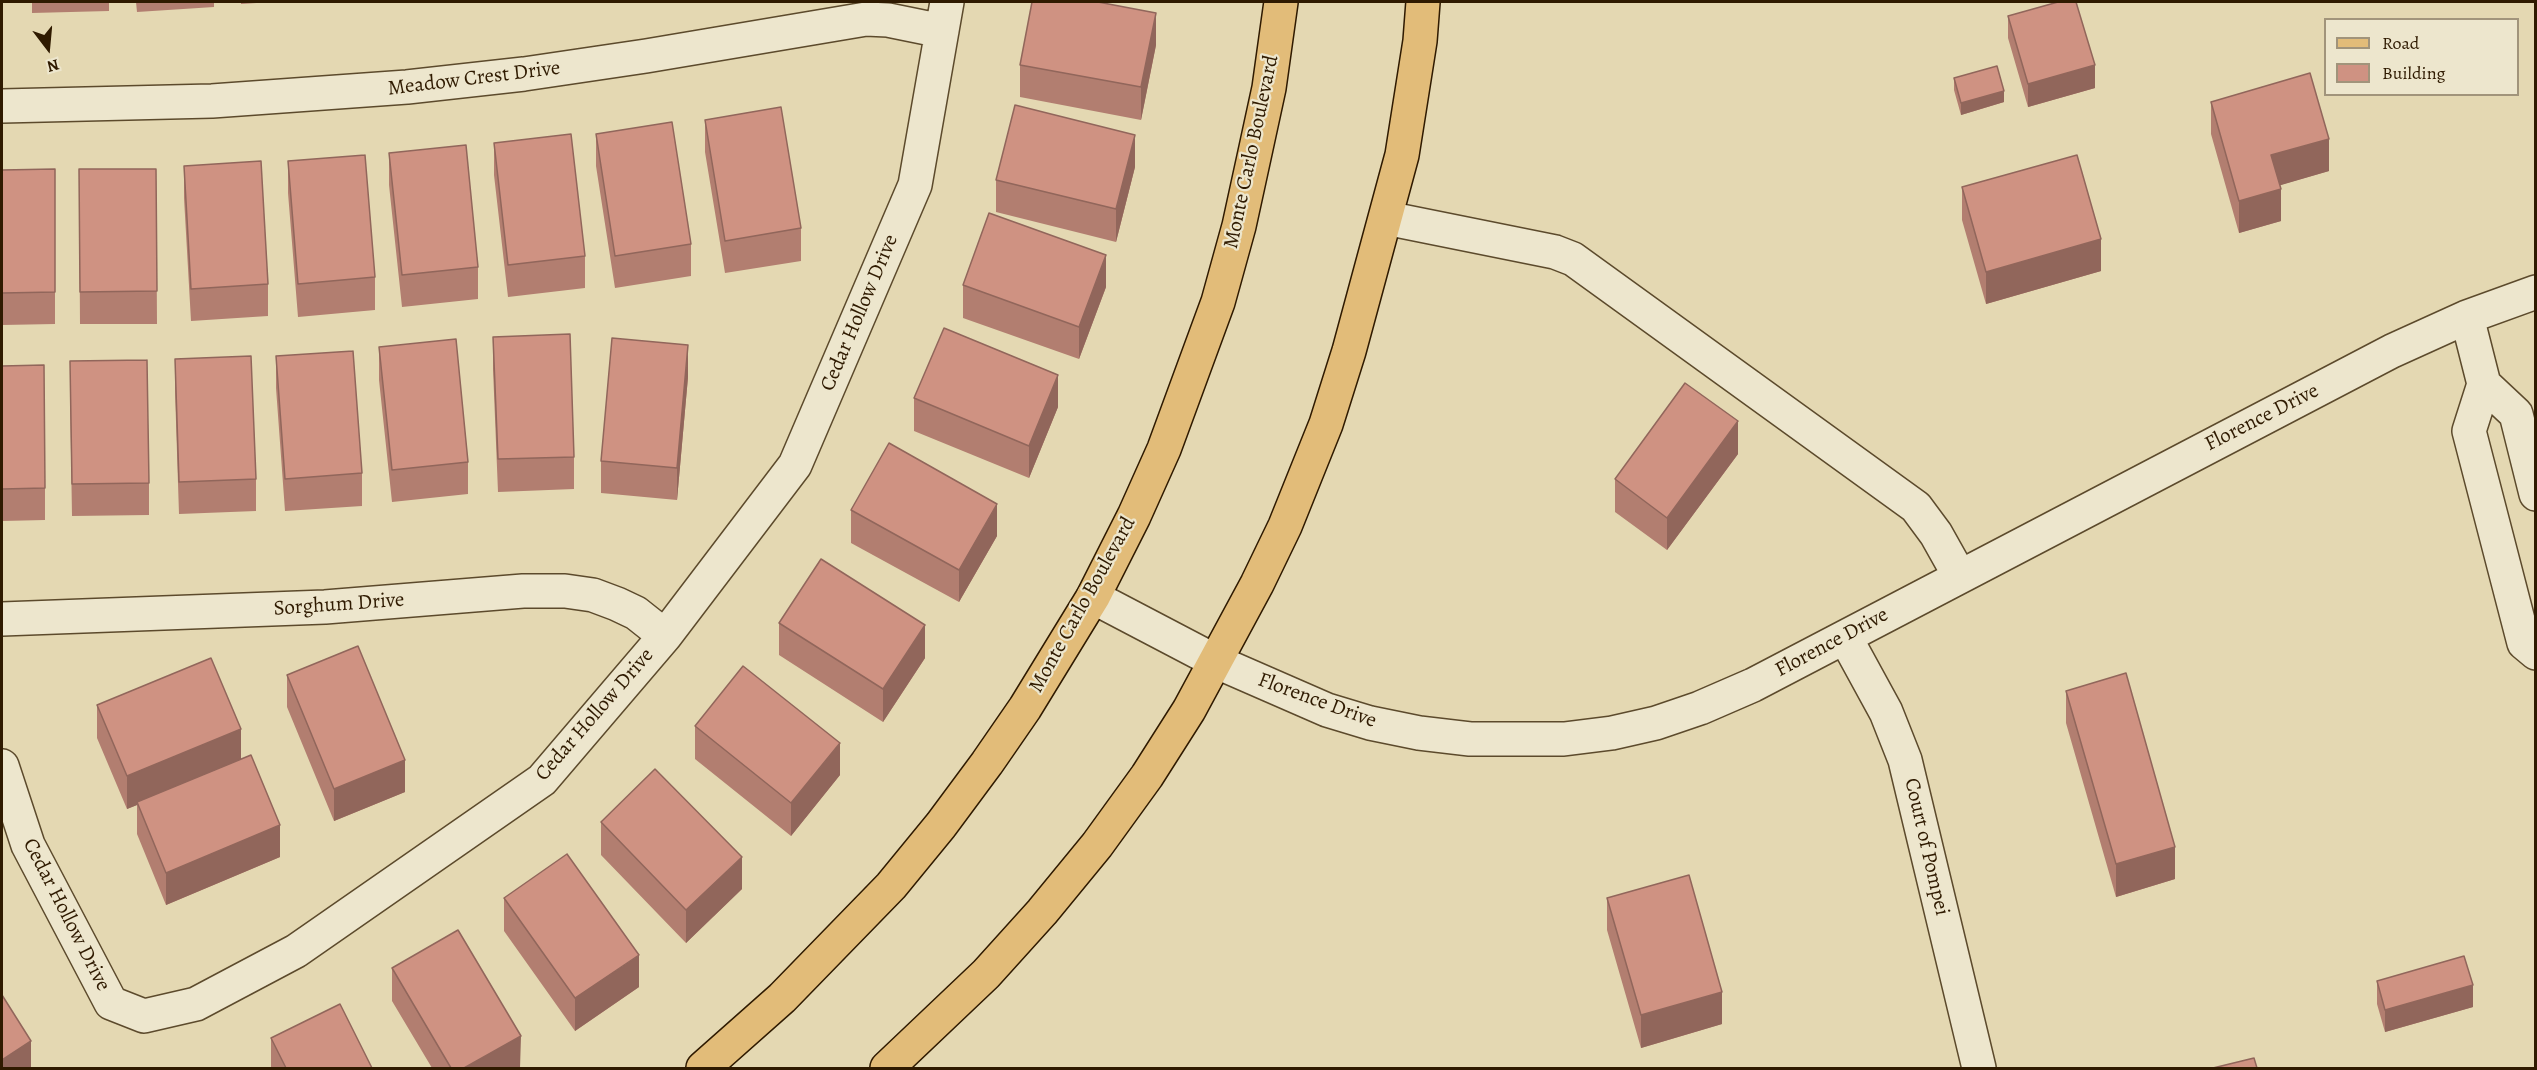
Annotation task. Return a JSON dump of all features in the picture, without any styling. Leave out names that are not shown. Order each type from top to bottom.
[{"type":"main road","name":"Monte Carlo Boulevard","points":[[703,1068],[782,998],[891,886],[941,825],[993,754],[1025,708],[1093,597],[1134,516],[1164,449],[1218,302],[1239,226],[1269,88],[1281,2]]},
{"type":"main road","points":[[887,1068],[986,974],[1042,912],[1097,845],[1147,776],[1217,662],[1285,526],[1326,424],[1349,351],[1386,218],[1409,115],[1423,2]]},
{"type":"street","name":"Meadow Crest Drive","points":[[2,106],[212,101],[407,87],[591,64],[866,19],[888,20],[944,16]]},
{"type":"street","name":"Cedar Hollow Drive","points":[[2,765],[28,845],[111,1003],[144,1016],[196,1004],[296,951],[542,780],[665,636],[795,465],[915,185],[944,16]]},
{"type":"street","points":[[1386,218],[1555,252],[1580,263],[1916,507],[1936,534],[1959,575]]},
{"type":"street","name":"Florence Drive","points":[[1093,597],[1217,662],[1327,710],[1370,723],[1419,733],[1470,739],[1564,739],[1612,733],[1656,723],[1700,708],[1753,685],[1959,575],[2392,351],[2467,317],[2535,292]]},
{"type":"street","points":[[2467,317],[2484,384],[2469,431],[2524,643],[2535,654]]},
{"type":"street","points":[[2484,384],[2516,414],[2535,494]]},
{"type":"street","name":"Sorghum Drive","points":[[2,619],[314,607],[523,591],[565,591],[592,595],[617,604],[636,613],[665,636]]},
{"type":"street","name":"Court of Pompei","points":[[1845,637],[1886,712],[1905,760],[1979,1068]]},
{"type":"building","points":[[1032,2],[1098,2],[1156,13],[1141,87],[1020,65]]},
{"type":"building","points":[[2058,2],[2076,2],[2095,65],[2028,84],[2008,16]]},
{"type":"building","points":[[1997,66],[2004,91],[1961,103],[1954,78]]},
{"type":"building","points":[[2310,73],[2329,139],[2271,155],[2281,189],[2239,201],[2211,102]]},
{"type":"building","points":[[1015,105],[1135,135],[1116,209],[996,180]]},
{"type":"building","points":[[781,107],[801,228],[725,241],[705,120]]},
{"type":"building","points":[[672,122],[691,244],[615,256],[596,134]]},
{"type":"building","points":[[571,134],[585,256],[508,265],[494,143]]},
{"type":"building","points":[[466,145],[478,267],[402,275],[389,153]]},
{"type":"building","points":[[365,155],[375,277],[298,284],[288,161]]},
{"type":"building","points":[[2077,155],[2101,239],[1986,272],[1962,187]]},
{"type":"building","points":[[261,161],[268,284],[191,289],[184,166]]},
{"type":"building","points":[[55,169],[55,292],[2,293],[2,170]]},
{"type":"building","points":[[79,169],[156,169],[157,291],[80,292]]},
{"type":"building","points":[[989,213],[1106,255],[1079,327],[963,285]]},
{"type":"building","points":[[944,328],[1058,375],[1029,446],[914,398]]},
{"type":"building","points":[[570,334],[574,457],[498,459],[493,337]]},
{"type":"building","points":[[612,338],[688,345],[677,468],[601,461]]},
{"type":"building","points":[[456,339],[468,462],[392,470],[379,347]]},
{"type":"building","points":[[353,351],[362,473],[285,479],[276,356]]},
{"type":"building","points":[[251,356],[256,479],[179,482],[175,359]]},
{"type":"building","points":[[147,360],[149,483],[72,484],[70,361]]},
{"type":"building","points":[[44,365],[45,488],[2,489],[2,366]]},
{"type":"building","points":[[1685,383],[1738,421],[1667,518],[1615,479]]},
{"type":"building","points":[[889,443],[997,504],[959,570],[851,510]]},
{"type":"building","points":[[821,559],[925,625],[883,689],[779,623]]},
{"type":"building","points":[[358,646],[405,760],[334,789],[287,675]]},
{"type":"building","points":[[211,658],[241,729],[127,776],[97,705]]},
{"type":"building","points":[[743,666],[840,743],[791,803],[695,726]]},
{"type":"building","points":[[2126,673],[2175,847],[2116,864],[2066,691]]},
{"type":"building","points":[[251,755],[280,825],[166,873],[137,802]]},
{"type":"building","points":[[655,769],[742,857],[686,910],[601,822]]},
{"type":"building","points":[[567,854],[639,955],[575,998],[504,898]]},
{"type":"building","points":[[1689,875],[1722,992],[1641,1015],[1607,898]]},
{"type":"building","points":[[458,930],[521,1036],[464,1068],[451,1068],[392,968]]},
{"type":"building","points":[[2464,956],[2473,985],[2385,1010],[2377,981]]},
{"type":"building","points":[[2,995],[31,1041],[2,1060]]},
{"type":"building","points":[[340,1004],[372,1068],[286,1068],[271,1038]]},
{"type":"building","points":[[2254,1058],[2257,1068],[2213,1068]]}]
